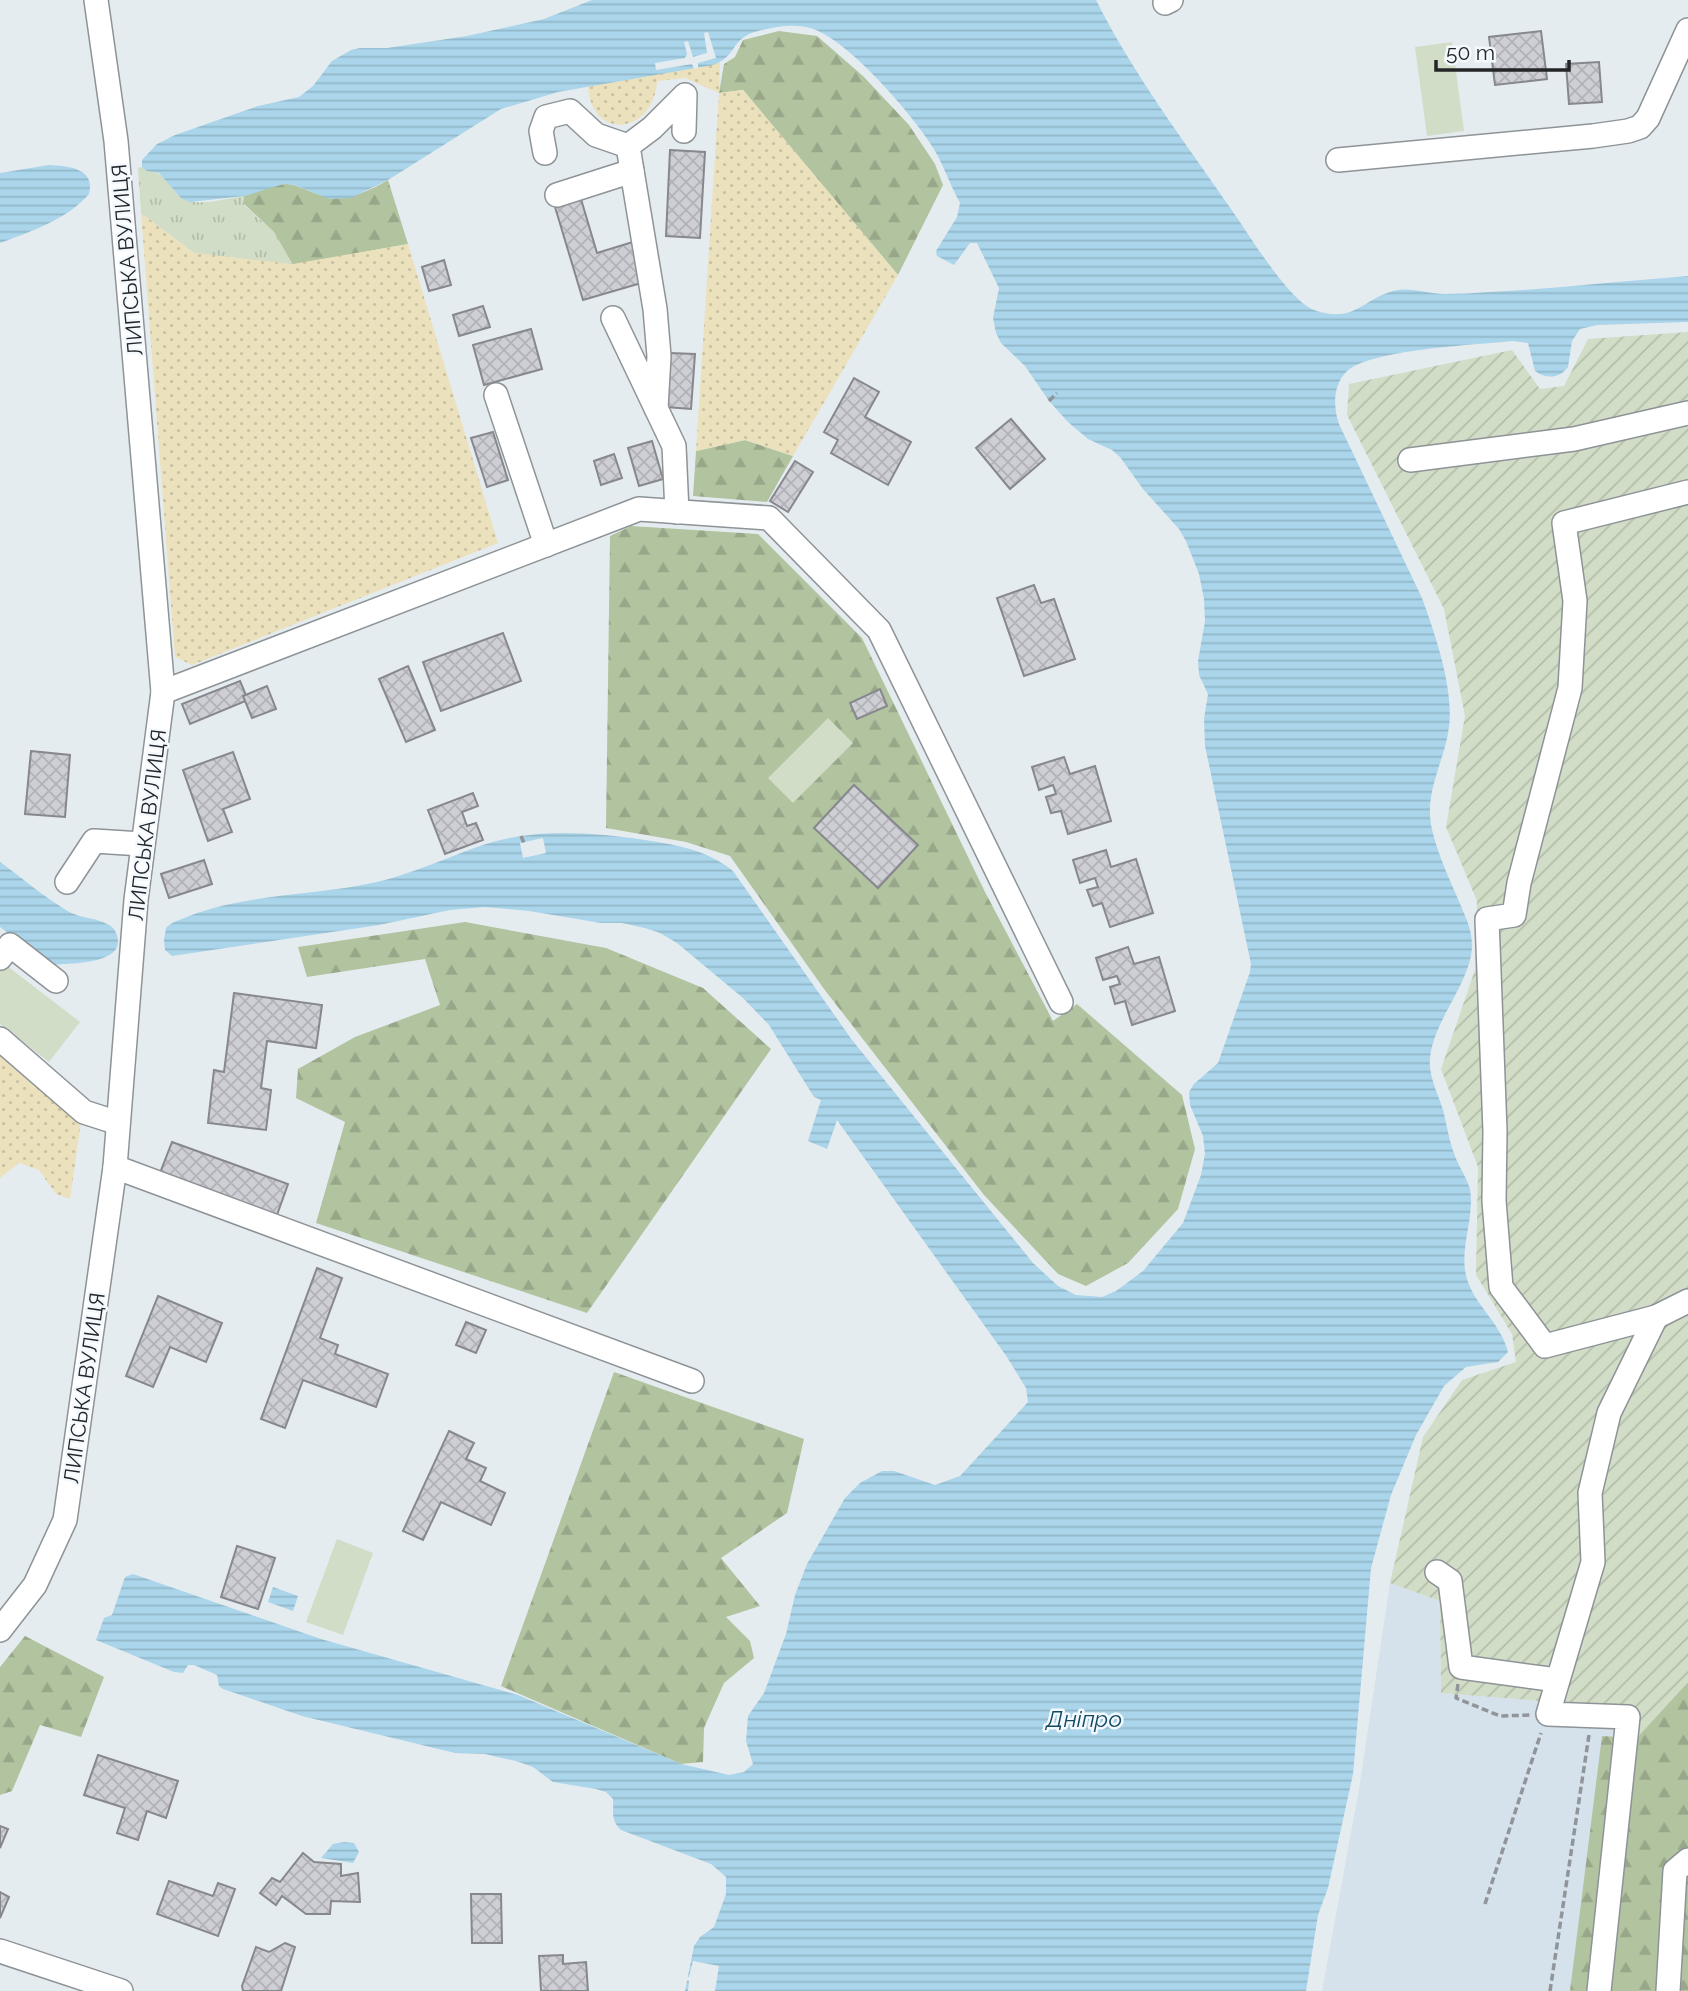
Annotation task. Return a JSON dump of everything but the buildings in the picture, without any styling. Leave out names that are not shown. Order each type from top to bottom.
[{"type":"street","name":"ЛИПСЬКА ВУЛИЦЯ","points":[[0,1630],[35,1585],[65,1520],[115,1167],[136,900],[163,692],[117,141],[96,0]]},
{"type":"street","points":[[1338,160],[1593,136],[1640,127],[1648,118],[1688,30]]},
{"type":"street","points":[[628,146],[652,128],[685,95],[684,131]]},
{"type":"street","points":[[545,153],[541,131],[546,117],[570,111],[596,135],[628,146]]},
{"type":"street","points":[[628,146],[655,309],[659,356],[656,408]]},
{"type":"street","points":[[557,195],[632,171]]},
{"type":"street","points":[[613,318],[674,446],[677,512]]},
{"type":"street","points":[[496,395],[547,545]]},
{"type":"street","points":[[1410,460],[1574,439],[1688,413]]},
{"type":"street","points":[[1688,492],[1564,523],[1575,601],[1570,688],[1519,883],[1514,915],[1487,919],[1495,1131],[1494,1201],[1501,1287],[1545,1346],[1656,1317],[1688,1301]]},
{"type":"street","points":[[163,692],[639,509],[769,518],[879,630],[1060,1002]]},
{"type":"street","points":[[67,882],[94,841],[142,844]]},
{"type":"street","points":[[0,958],[10,945],[56,981]]},
{"type":"street","points":[[0,1039],[84,1112],[118,1123]]},
{"type":"street","points":[[115,1167],[692,1381]]},
{"type":"street","points":[[1552,1697],[1593,1562],[1590,1493],[1609,1413],[1656,1317]]},
{"type":"street","points":[[1437,1572],[1450,1581],[1461,1667],[1552,1697],[1592,1716],[1628,1717],[1599,1991]]},
{"type":"street","points":[[1668,1991],[1675,1871],[1688,1860]]},
{"type":"street","points":[[0,1951],[121,1991]]},
{"type":"path","points":[[1049,401],[1057,393]]},
{"type":"path","points":[[521,836],[524,843]]},
{"type":"path","points":[[1461,1667],[1456,1698],[1500,1716],[1552,1697]]},
{"type":"path","points":[[1485,1903],[1552,1697]]},
{"type":"path","points":[[1550,1991],[1592,1716]]},
{"type":"shaded area","points":[[1390,1583],[1440,1601],[1441,1693],[1639,1709],[1636,1737],[1688,1682],[1688,1991],[1322,1991],[1359,1789]]},
{"type":"green space","points":[[779,31],[817,36],[863,76],[909,125],[935,164],[943,185],[898,275],[743,90],[719,93],[724,64],[735,57],[743,40]]},
{"type":"green space","points":[[1452,42],[1464,131],[1427,136],[1415,47]]},
{"type":"green space","points":[[142,167],[162,176],[178,194],[194,202],[244,196],[244,205],[274,232],[293,265],[194,253],[141,213],[138,168]]},
{"type":"green space","points":[[388,180],[408,244],[293,265],[274,232],[244,204],[244,196],[281,184],[293,185],[323,196],[342,197],[360,194]]},
{"type":"green space","points":[[1688,332],[1688,1682],[1636,1739],[1639,1709],[1441,1693],[1440,1601],[1390,1583],[1423,1437],[1462,1380],[1516,1362],[1512,1334],[1476,1275],[1478,1167],[1441,1069],[1475,970],[1477,901],[1446,827],[1465,716],[1444,609],[1347,415],[1349,384],[1512,350],[1540,389],[1564,386],[1588,339]]},
{"type":"green space","points":[[745,440],[793,456],[767,502],[693,496],[696,451]]},
{"type":"green space","points":[[631,526],[758,534],[862,638],[985,892],[1053,1021],[1077,1004],[1182,1095],[1195,1149],[1178,1209],[1128,1263],[1086,1286],[1058,1274],[984,1195],[824,989],[730,856],[686,842],[606,828],[610,536]]},
{"type":"green space","points":[[828,718],[853,743],[793,803],[768,778]]},
{"type":"green space","points":[[465,922],[606,948],[703,988],[771,1049],[587,1313],[316,1223],[345,1122],[296,1098],[298,1069],[355,1037],[440,1005],[425,959],[307,977],[298,947]]},
{"type":"green space","points":[[2,962],[80,1022],[49,1062],[0,1024]]},
{"type":"green space","points":[[614,1372],[804,1439],[787,1513],[721,1558],[760,1606],[726,1617],[750,1641],[754,1658],[724,1683],[704,1728],[703,1762],[681,1764],[501,1686]]},
{"type":"green space","points":[[337,1539],[373,1553],[343,1635],[306,1622]]},
{"type":"green space","points":[[25,1636],[104,1677],[81,1737],[40,1725],[12,1791],[0,1795],[0,1667]]},
{"type":"green space","points":[[1688,1682],[1688,1991],[1570,1991],[1602,1736],[1636,1738]]},
{"type":"sand","points":[[720,62],[719,93],[685,78],[657,81],[653,99],[646,112],[635,121],[623,124],[611,123],[600,117],[592,105],[588,87]]},
{"type":"sand","points":[[743,90],[898,275],[793,456],[745,440],[696,451],[719,93]]},
{"type":"sand","points":[[141,213],[194,253],[293,264],[408,244],[498,543],[192,665],[175,657]]},
{"type":"sand","points":[[0,1053],[81,1122],[70,1199],[56,1194],[39,1170],[19,1163],[0,1178]]},
{"type":"water","name":"Дніпро","points":[[592,0],[1096,0],[1143,81],[1281,280],[1304,304],[1328,314],[1350,312],[1386,293],[1398,290],[1439,294],[1467,293],[1688,276],[1688,322],[1597,325],[1580,329],[1572,341],[1568,367],[1557,376],[1535,371],[1528,343],[1512,341],[1424,349],[1377,358],[1358,364],[1346,372],[1336,390],[1335,403],[1339,424],[1422,598],[1438,644],[1449,695],[1449,727],[1433,787],[1431,825],[1443,863],[1467,921],[1472,945],[1466,973],[1433,1044],[1430,1064],[1453,1150],[1470,1189],[1464,1257],[1467,1279],[1476,1298],[1500,1332],[1508,1352],[1498,1362],[1466,1367],[1444,1386],[1416,1435],[1391,1495],[1371,1568],[1353,1774],[1328,1888],[1318,1915],[1306,1991],[685,1991],[694,1946],[700,1937],[714,1927],[726,1894],[726,1877],[711,1864],[621,1830],[614,1819],[613,1799],[606,1792],[553,1782],[533,1767],[516,1761],[485,1754],[455,1753],[302,1716],[223,1689],[219,1686],[217,1675],[194,1665],[188,1665],[183,1673],[174,1672],[96,1640],[104,1618],[112,1615],[125,1577],[133,1574],[321,1639],[518,1695],[681,1764],[729,1775],[744,1772],[753,1764],[746,1741],[748,1716],[764,1693],[786,1634],[795,1595],[807,1564],[845,1498],[860,1483],[882,1471],[894,1471],[935,1485],[960,1476],[1028,1402],[1026,1388],[1007,1357],[837,1120],[827,1149],[808,1141],[821,1100],[814,1097],[769,1025],[743,998],[677,943],[660,933],[622,923],[601,923],[485,907],[450,910],[379,925],[172,956],[165,950],[164,940],[166,928],[177,921],[235,903],[377,882],[415,871],[477,847],[519,836],[582,833],[680,846],[713,858],[733,871],[852,1040],[1033,1263],[1058,1286],[1076,1295],[1102,1297],[1116,1291],[1143,1271],[1183,1223],[1201,1175],[1205,1154],[1203,1136],[1190,1105],[1189,1092],[1194,1084],[1218,1063],[1251,964],[1205,746],[1204,719],[1208,694],[1199,675],[1198,661],[1205,621],[1199,574],[1179,529],[1143,489],[1120,457],[1112,450],[1088,439],[1068,422],[1049,401],[1025,366],[1001,343],[993,318],[999,288],[977,243],[970,243],[954,265],[937,256],[936,251],[957,217],[960,203],[936,153],[877,78],[842,46],[825,35],[804,27],[777,27],[749,34],[738,42],[727,57],[713,65],[558,92],[501,109],[388,180],[351,198],[329,199],[295,185],[284,184],[244,196],[190,202],[181,198],[159,173],[147,171],[142,167],[142,160],[157,144],[175,135],[258,106],[299,97],[313,86],[332,61],[351,50],[387,48],[467,36],[544,19]]},
{"type":"water","points":[[49,165],[79,170],[88,179],[89,194],[60,218],[0,243],[0,173]]},
{"type":"water","points":[[0,862],[66,910],[112,927],[118,938],[116,950],[101,959],[51,965],[0,927]]},
{"type":"water","points":[[273,1587],[298,1596],[293,1611],[268,1602]]},
{"type":"water","points":[[354,1843],[359,1852],[353,1863],[321,1858],[333,1844]]},
{"type":"pier","points":[[708,32],[716,58],[698,63],[698,68],[694,69],[692,64],[656,70],[655,63],[685,58],[687,54],[684,42],[688,41],[693,57],[707,53],[704,33]]},
{"type":"pier","points":[[543,838],[546,853],[523,858],[520,843]]},
{"type":"pier","points":[[693,1961],[719,1966],[715,1991],[688,1991],[689,1981],[686,1980]]}]
